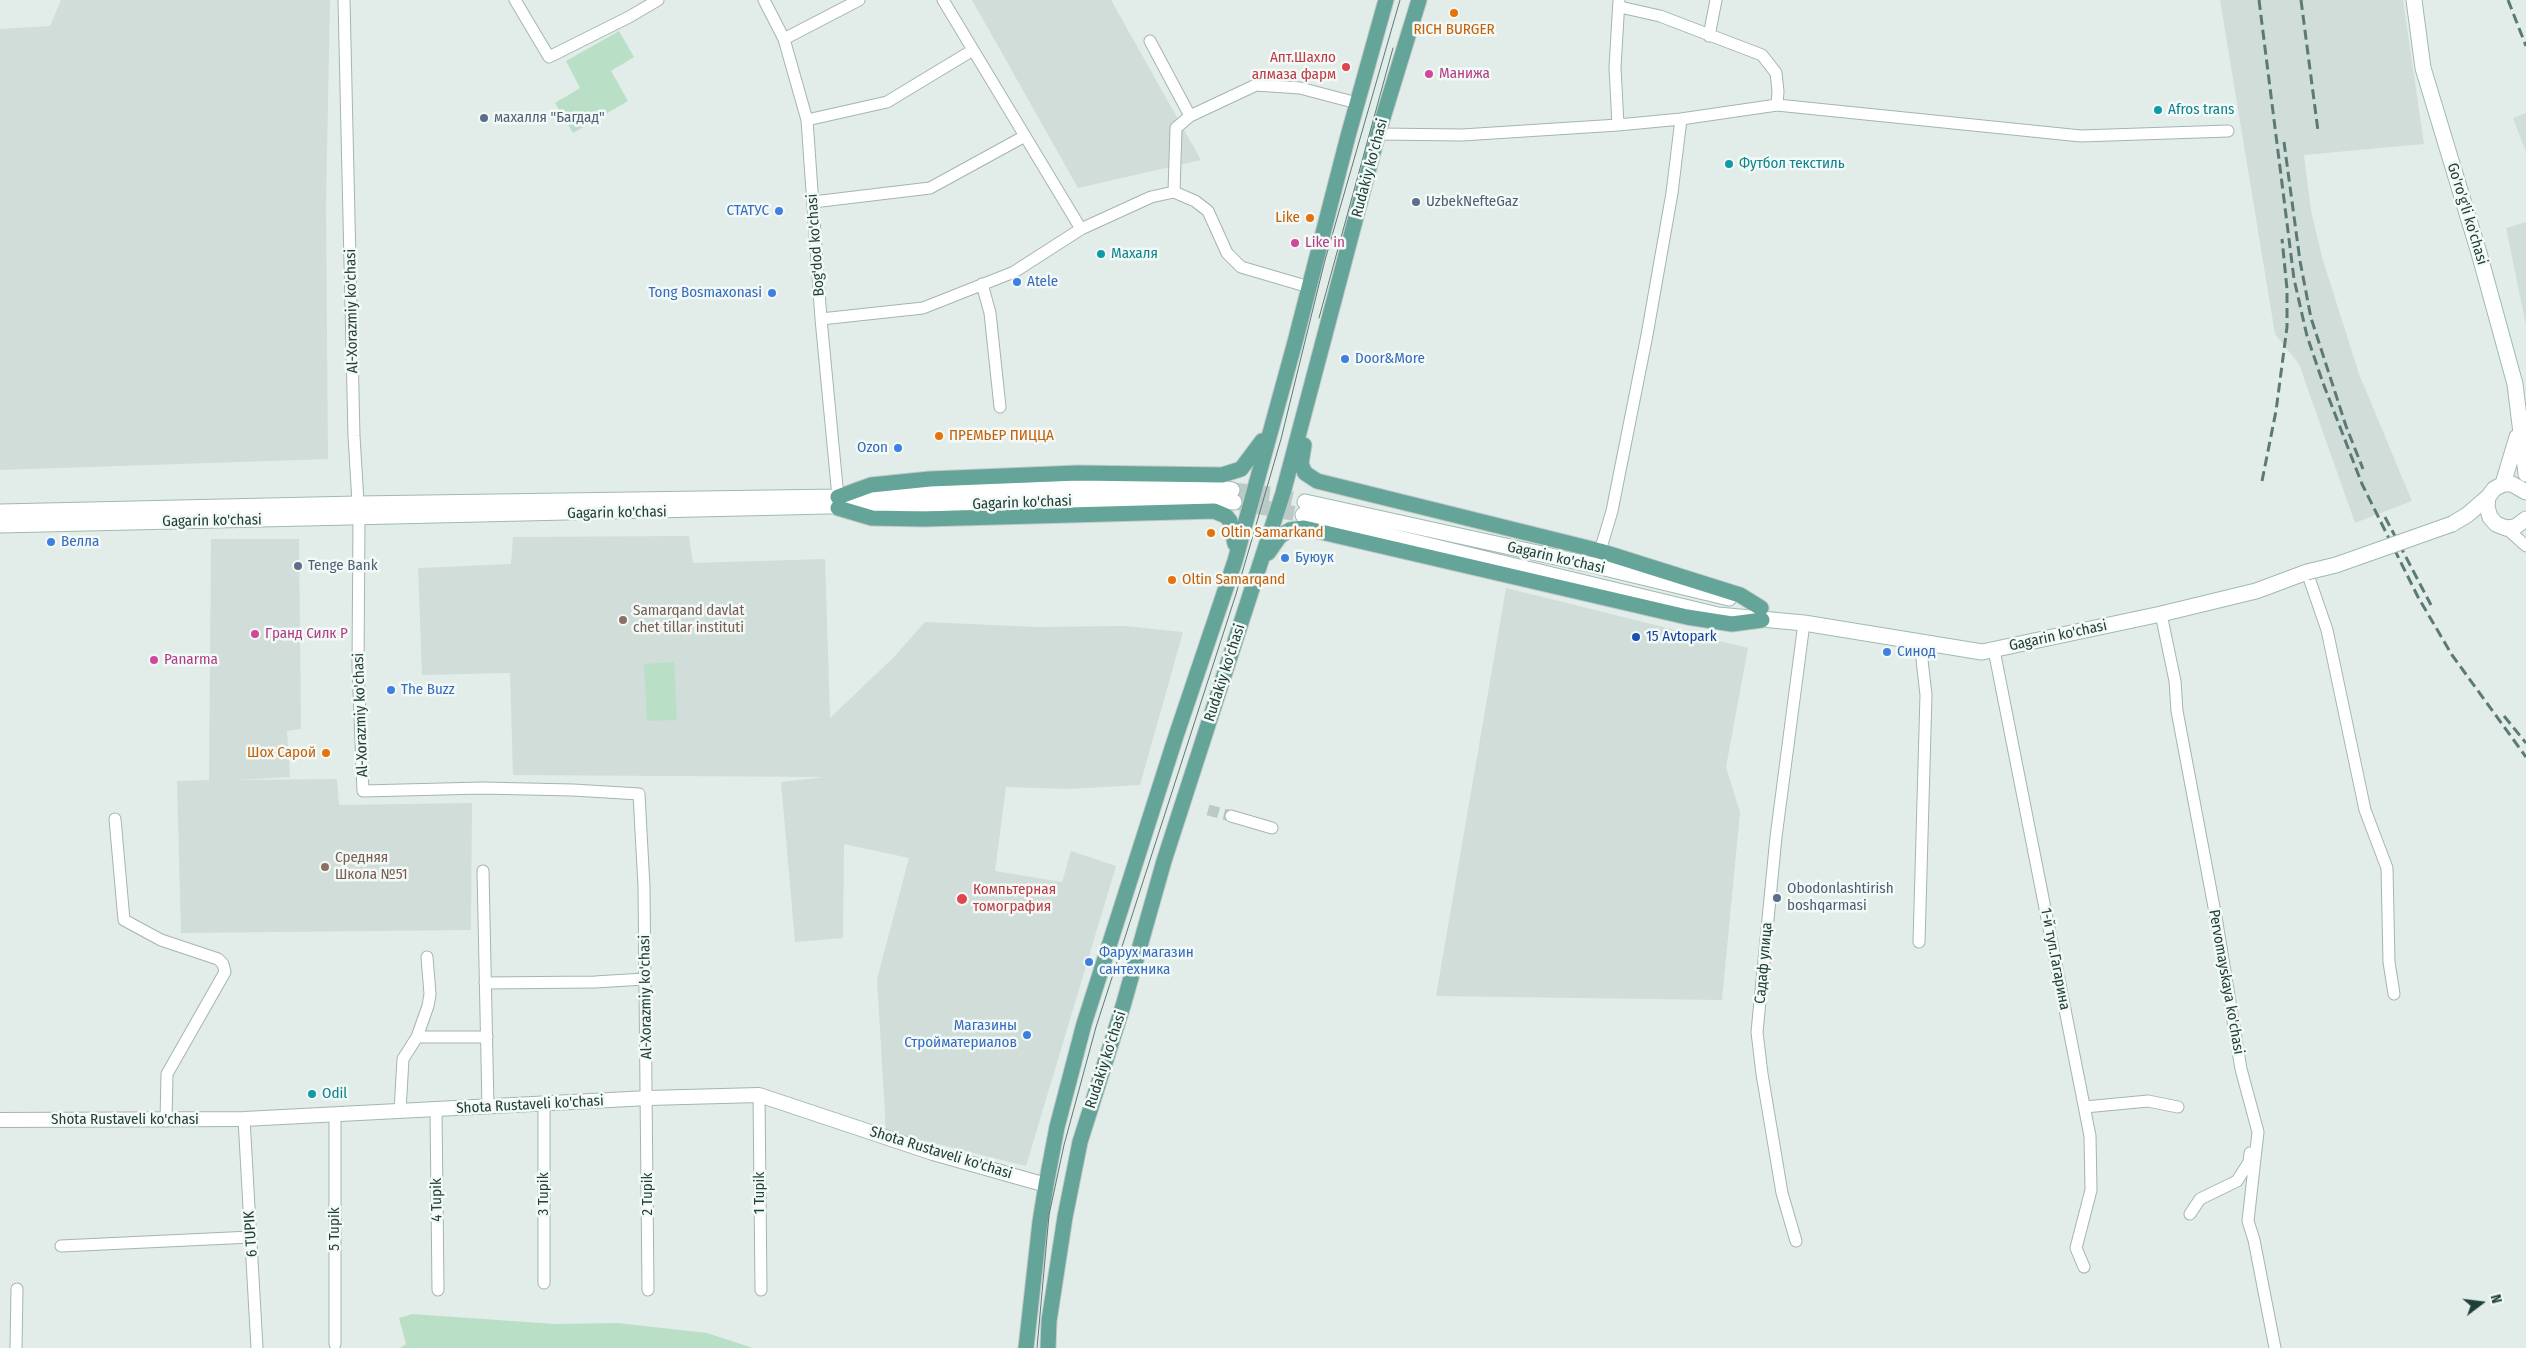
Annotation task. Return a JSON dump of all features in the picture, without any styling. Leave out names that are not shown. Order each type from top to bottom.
[{"type":"main road","name":"Rudakiy ko'chasi","points":[[1026,1348],[1046,1185],[1057,1126],[1084,1024],[1176,736],[1235,561],[1386,0]]},
{"type":"main road","name":"Rudakiy ko'chasi","points":[[1048,1348],[1049,1321],[1080,1142],[1123,1006],[1164,861],[1258,572],[1308,405],[1320,352],[1378,134],[1419,0]]},
{"type":"main road","name":"Go'ro'g'li ko'chasi","points":[[2414,0],[2423,68],[2520,382],[2519,428],[2526,474]]},
{"type":"main road","points":[[1295,342],[1320,352]]},
{"type":"main road","points":[[1308,405],[1302,464],[1305,473],[1310,478],[1334,487],[1600,551],[1740,596],[1761,614]]},
{"type":"main road","points":[[838,502],[870,485],[930,480],[1077,473],[1230,474],[1246,464],[1273,423]]},
{"type":"main road","name":"Go'ro'g'li ko'chasi","points":[[2503,484],[2512,458],[2519,428]]},
{"type":"main road","points":[[2452,524],[2467,515],[2488,497],[2494,489],[2503,484],[2512,484],[2526,492]]},
{"type":"main road","name":"Gagarin ko'chasi","points":[[0,512],[358,511],[838,502],[1153,485],[1233,496]]},
{"type":"main road","points":[[2488,497],[2487,507],[2490,517],[2501,526]]},
{"type":"main road","points":[[838,502],[872,518],[924,519],[1214,511],[1226,516],[1233,526],[1235,561]]},
{"type":"main road","name":"Gagarin ko'chasi","points":[[1304,509],[1718,615],[1761,614],[1804,623],[1982,652],[2161,614],[2256,591],[2452,524]]},
{"type":"main road","name":"Gagarin ko'chasi","points":[[0,525],[358,511]]},
{"type":"main road","points":[[2452,524],[2472,522],[2516,527],[2526,519]]},
{"type":"main road","points":[[1258,572],[1280,536],[1290,530],[1304,528],[1687,617],[1732,624],[1761,614]]},
{"type":"main road","points":[[1176,736],[1202,745]]},
{"type":"street","name":"Al-Xorazmiy ko'chasi","points":[[344,0],[354,436],[358,511],[358,666],[363,791],[482,788],[639,794],[644,887],[644,978],[648,1098]]},
{"type":"street","points":[[515,0],[549,57],[630,18],[658,0]]},
{"type":"street","name":"Bog'dod ko'chasi","points":[[764,0],[784,39],[807,120],[821,319],[838,502]]},
{"type":"street","points":[[784,39],[859,0]]},
{"type":"street","points":[[943,0],[1081,228]]},
{"type":"street","points":[[1709,36],[1716,0]]},
{"type":"street","points":[[1618,125],[1615,67],[1619,4],[1660,16],[1762,55],[1776,73],[1778,91],[1776,106]]},
{"type":"street","points":[[1150,41],[1190,116]]},
{"type":"street","points":[[807,120],[887,102],[973,50]]},
{"type":"street","points":[[1174,192],[1176,128],[1190,116],[1256,84],[1300,88],[1357,103]]},
{"type":"street","points":[[1378,134],[1462,135],[1618,125],[1681,119],[1776,106],[2081,136],[2228,130]]},
{"type":"street","points":[[1600,551],[1612,511],[1646,335],[1672,192],[1681,119]]},
{"type":"street","points":[[813,202],[930,188],[1025,136]]},
{"type":"street","points":[[821,319],[923,308],[1014,272],[1081,228],[1151,197],[1174,192],[1195,201],[1208,211],[1226,253],[1241,267],[1309,287]]},
{"type":"street","points":[[982,284],[990,313],[1000,407]]},
{"type":"street","points":[[2501,526],[2526,546]]},
{"type":"street","points":[[2307,572],[2327,630],[2365,810],[2387,868],[2389,962],[2394,994]]},
{"type":"street","name":"Pervomayskaya ko'chasi","points":[[2161,614],[2175,681],[2177,711],[2217,923],[2241,1069],[2258,1132],[2248,1221],[2254,1240],[2274,1348]]},
{"type":"street","name":"Садаф улица","points":[[1796,1241],[1782,1194],[1762,1074],[1758,1032],[1776,837],[1804,623]]},
{"type":"street","points":[[1919,942],[1926,696],[1920,642]]},
{"type":"street","name":"1-й туп.Гагарина","points":[[1994,650],[2090,1136],[2091,1190],[2076,1248],[2084,1268]]},
{"type":"street","points":[[1231,816],[1272,828]]},
{"type":"street","points":[[115,819],[124,920],[161,940],[218,959],[223,964],[225,972],[167,1074],[166,1121]]},
{"type":"street","points":[[483,871],[488,1107]]},
{"type":"street","points":[[400,1111],[403,1059],[417,1036],[426,1013],[430,994],[427,957]]},
{"type":"street","points":[[485,983],[595,982],[644,978]]},
{"type":"street","points":[[417,1036],[487,1037]]},
{"type":"street","points":[[2190,1214],[2200,1199],[2237,1181],[2249,1162],[2253,1133],[2241,1069]]},
{"type":"street","name":"Shota Rustaveli ko'chasi","points":[[0,1120],[166,1121],[244,1119],[648,1098],[759,1095],[933,1153],[1046,1185]]},
{"type":"street","name":"1 Tupik","points":[[759,1095],[761,1290]]},
{"type":"street","name":"2 Tupik","points":[[648,1098],[648,1290]]},
{"type":"street","points":[[2085,1107],[2148,1100],[2178,1107]]},
{"type":"street","name":"3 Tupik","points":[[544,1104],[544,1283]]},
{"type":"street","name":"4 Tupik","points":[[436,1110],[438,1290]]},
{"type":"street","name":"5 Tupik","points":[[335,1114],[336,1344]]},
{"type":"street","name":"6 TUPIK","points":[[244,1119],[257,1348]]},
{"type":"street","points":[[61,1246],[251,1237]]},
{"type":"street","points":[[16,1348],[17,1289]]},
{"type":"shaded area","points":[[61,0],[330,0],[326,204],[328,459],[0,470],[0,29],[50,26]]},
{"type":"shaded area","points":[[972,0],[1111,0],[1201,160],[1078,188]]},
{"type":"shaded area","points":[[2220,0],[2403,0],[2424,144],[2304,155],[2311,211],[2322,257],[2359,374],[2412,501],[2355,523],[2299,364],[2275,334]]},
{"type":"shaded area","points":[[2526,113],[2526,152],[2513,118]]},
{"type":"shaded area","points":[[2526,222],[2526,325],[2506,228]]},
{"type":"shaded area","points":[[689,536],[693,563],[825,559],[830,718],[895,656],[925,622],[1037,627],[1124,626],[1183,632],[1140,785],[1069,789],[1006,787],[995,871],[1062,882],[1071,851],[1116,866],[1026,1166],[886,1131],[877,979],[909,858],[844,844],[843,938],[795,942],[781,782],[825,777],[513,775],[510,673],[422,675],[418,568],[511,564],[513,537]]},
{"type":"shaded area","name":"Средняя Школа №51","points":[[211,539],[299,539],[301,729],[287,731],[290,777],[236,780],[337,779],[339,805],[472,803],[471,930],[181,933],[177,781],[209,780]]},
{"type":"shaded area","points":[[1506,588],[1748,648],[1726,767],[1740,812],[1722,1000],[1436,996]]},
{"type":"green space","points":[[619,31],[634,57],[611,71],[628,101],[573,133],[555,103],[580,88],[566,61]]},
{"type":"green space","points":[[674,662],[677,720],[647,721],[644,664]]},
{"type":"green space","points":[[412,1314],[555,1324],[618,1323],[707,1333],[753,1348],[400,1348],[406,1344],[399,1318]]},
{"type":"tunnel","points":[[1232,490],[1271,494],[1305,502]]},
{"type":"tunnel","points":[[1234,502],[1303,515]]},
{"type":"tunnel","points":[[1208,810],[1231,816]]},
{"type":"tram line","points":[[1037,1348],[1049,1215],[1064,1145],[1096,1027],[1236,594],[1281,439],[1325,260],[1400,0]]},
{"type":"tram line","points":[[1319,318],[1393,48]]},
{"type":"railway","points":[[2259,0],[2294,279],[2307,336],[2323,383],[2362,484],[2418,597],[2452,655],[2526,757]]},
{"type":"railway","points":[[2301,0],[2318,131]]},
{"type":"railway","points":[[2508,0],[2526,46]]},
{"type":"railway","points":[[2284,142],[2300,261],[2311,318],[2346,426],[2363,469]]},
{"type":"railway","points":[[2262,481],[2276,411],[2287,327],[2287,289],[2282,239]]},
{"type":"railway","points":[[2385,517],[2431,605]]},
{"type":"railway","points":[[2504,716],[2526,743]]},
{"type":"place","name":"RICH BURGER","points":[[1454,13]]},
{"type":"place","name":"Апт.Шахло алмаза фарм","points":[[1346,67]]},
{"type":"place","name":"Манижа","points":[[1429,74]]},
{"type":"place","name":"Afros trans","points":[[2158,110]]},
{"type":"place","name":"махалля \"Багдад\"","points":[[484,118]]},
{"type":"place","name":"Футбол текстиль","points":[[1729,164]]},
{"type":"place","name":"UzbekNefteGaz","points":[[1416,202]]},
{"type":"place","name":"СТАТУС","points":[[779,211]]},
{"type":"place","name":"Like","points":[[1310,218]]},
{"type":"place","name":"Like in","points":[[1295,243]]},
{"type":"place","name":"Махаля","points":[[1101,254]]},
{"type":"place","name":"Atele","points":[[1017,282]]},
{"type":"place","name":"Tong Bosmaxonasi","points":[[772,293]]},
{"type":"place","name":"Door&More","points":[[1345,359]]},
{"type":"place","name":"ПРЕМЬЕР ПИЦЦА","points":[[939,436]]},
{"type":"place","name":"Ozon","points":[[898,448]]},
{"type":"place","name":"Oltin Samarkand","points":[[1211,533]]},
{"type":"place","name":"Велла","points":[[51,542]]},
{"type":"place","name":"Буюук","points":[[1285,558]]},
{"type":"place","name":"Tenge Bank","points":[[298,566]]},
{"type":"place","name":"Oltin Samarqand","points":[[1172,580]]},
{"type":"place","name":"Samarqand davlat chet tillar instituti","points":[[623,620]]},
{"type":"place","name":"Гранд Силк Р","points":[[255,634]]},
{"type":"place","name":"15 Avtopark","points":[[1636,637]]},
{"type":"place","name":"Синод","points":[[1887,652]]},
{"type":"place","name":"Panarma","points":[[154,660]]},
{"type":"place","name":"The Buzz","points":[[391,690]]},
{"type":"place","name":"Шох Сарой","points":[[326,753]]},
{"type":"place","name":"Средняя Школа №51","points":[[325,867]]},
{"type":"place","name":"Obodonlashtirish boshqarmasi","points":[[1777,898]]},
{"type":"place","name":"Компьтерная томография","points":[[962,899]]},
{"type":"place","name":"Фарух магазин сантехника","points":[[1089,962]]},
{"type":"place","name":"Магазины Стройматериалов","points":[[1027,1035]]},
{"type":"place","name":"Оdil","points":[[312,1094]]}]
